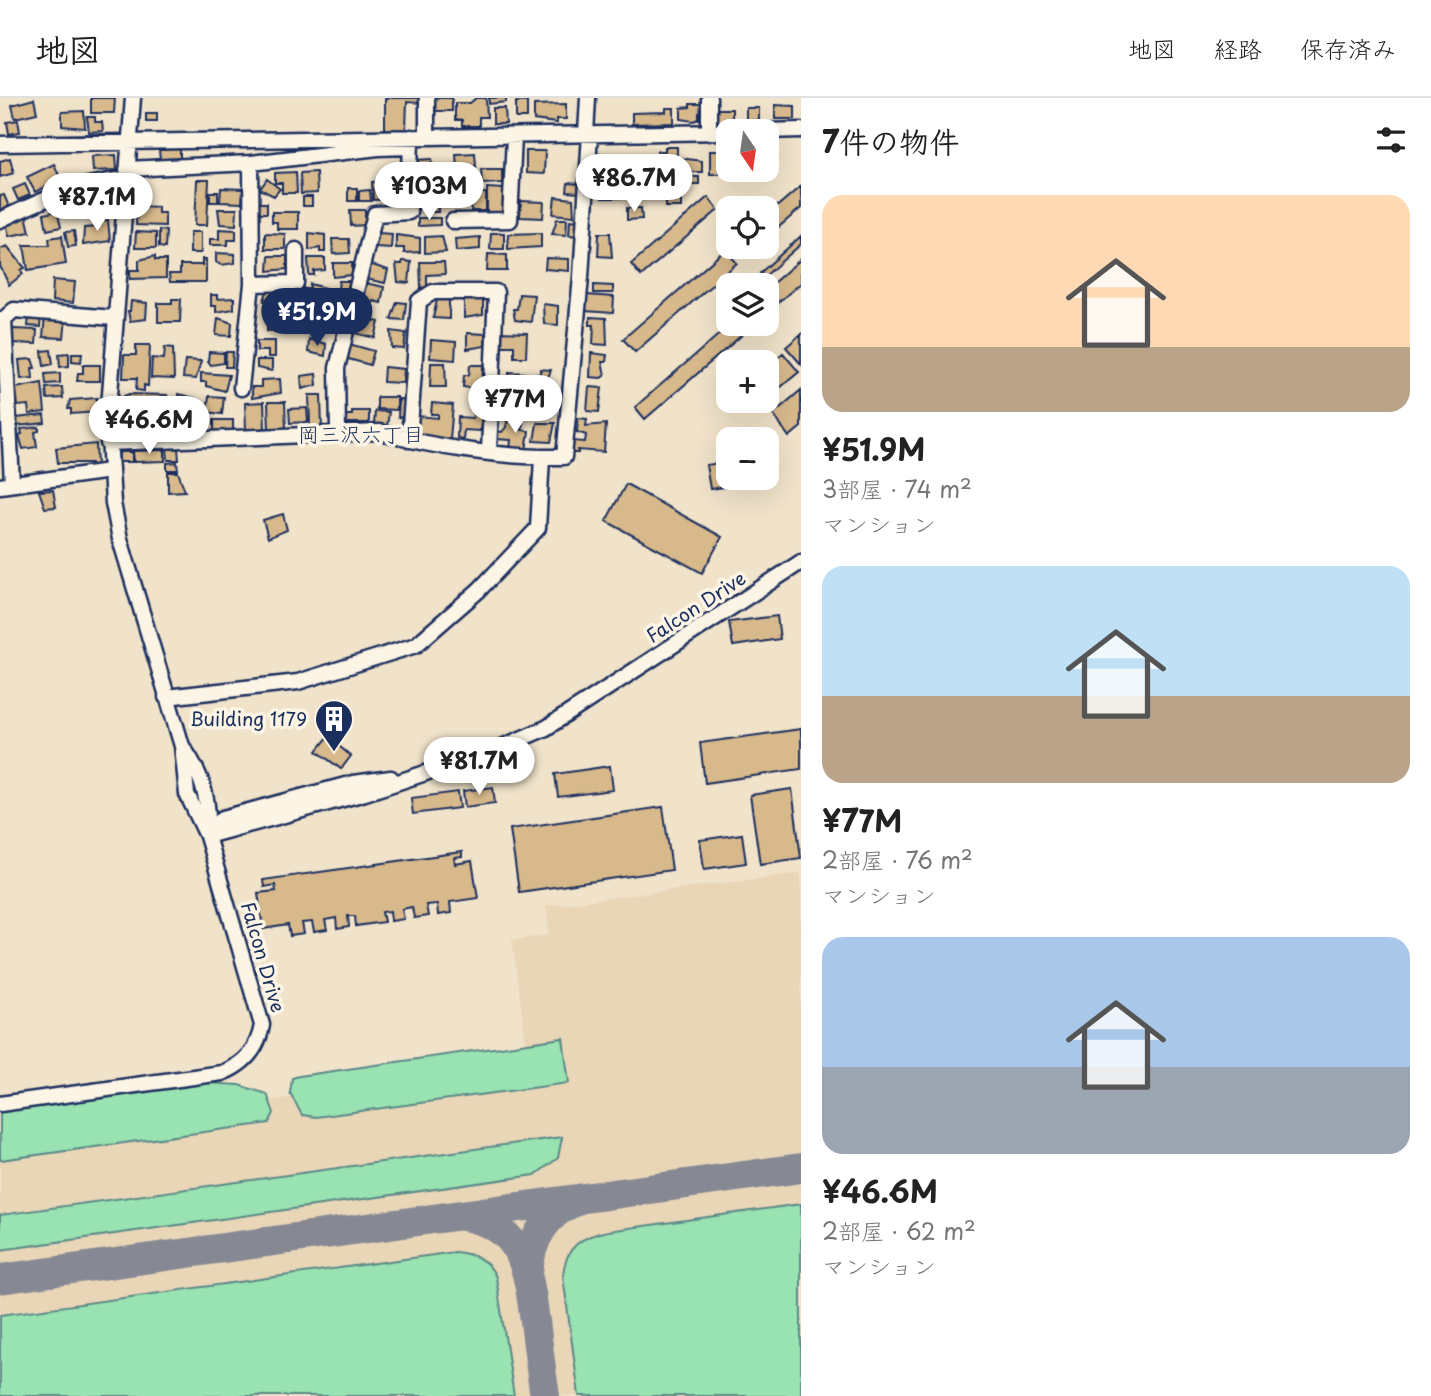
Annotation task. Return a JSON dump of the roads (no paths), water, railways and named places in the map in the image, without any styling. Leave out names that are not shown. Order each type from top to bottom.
[{"type":"street","points":[[133,98],[114,318],[108,443],[110,471],[120,539],[182,746],[187,794],[207,836]]},
{"type":"street","points":[[427,98],[427,137]]},
{"type":"street","points":[[108,443],[250,440],[380,432],[409,440],[489,451],[542,458],[564,457],[582,277],[588,98]]},
{"type":"street","points":[[709,98],[709,133]]},
{"type":"street","points":[[779,131],[801,130]]},
{"type":"street","points":[[0,220],[75,186],[126,174],[378,148],[427,137],[716,133]]},
{"type":"street","points":[[453,221],[510,219],[514,136]]},
{"type":"street","points":[[0,144],[129,141],[411,142]]},
{"type":"street","points":[[338,433],[337,368],[374,214],[409,212],[411,142]]},
{"type":"street","points":[[241,388],[252,284],[251,163]]},
{"type":"street","points":[[252,284],[296,283],[296,250]]},
{"type":"street","points":[[409,440],[419,301],[433,292],[496,292],[489,451]]},
{"type":"street","points":[[110,471],[6,485],[4,319],[14,310],[114,318]]},
{"type":"street","points":[[166,697],[298,682],[416,645],[479,590],[538,528],[542,458]]},
{"type":"street","name":"Falcon Drive","points":[[0,1104],[222,1073],[236,1068],[254,1051],[260,1038],[261,1014],[207,836],[365,793],[495,750],[546,727],[801,562]]},
{"type":"street","points":[[182,746],[195,765],[209,803],[207,836]]},
{"type":"street","name":"Falcon Drive","points":[[234,815],[353,783],[424,774]]},
{"type":"street","points":[[209,803],[234,815]]},
{"type":"street","points":[[207,836],[223,818],[234,815]]},
{"type":"place","name":"Building 1179","points":[[334,753]]},
{"type":"district","name":"岡三沢六丁目","points":[[361,435]]}]
